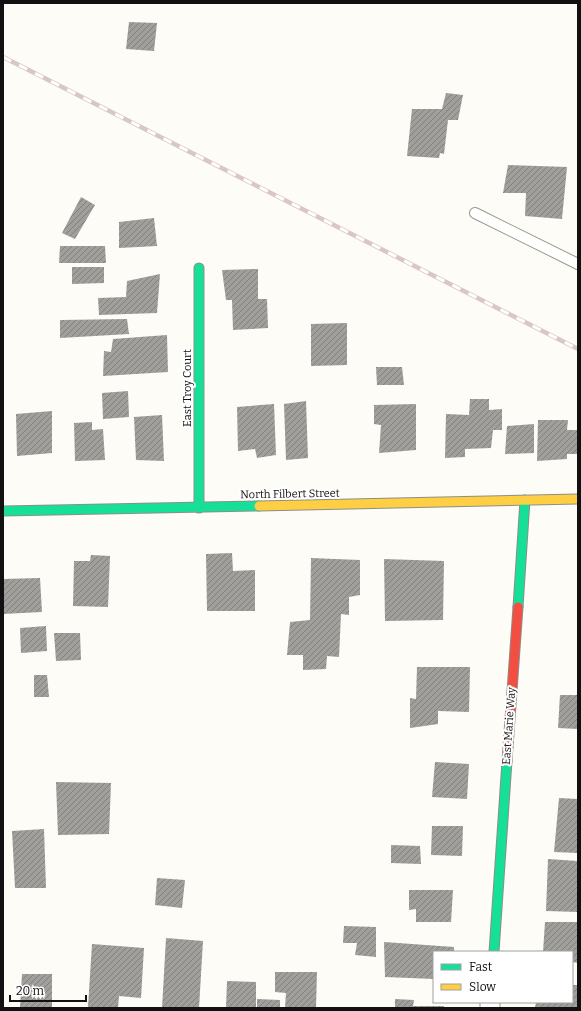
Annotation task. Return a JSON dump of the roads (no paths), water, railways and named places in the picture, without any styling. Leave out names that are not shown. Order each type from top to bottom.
[{"type":"street","name":"East Troy Court","points":[[199,268],[199,508]]},
{"type":"street","name":"North Filbert Street","points":[[3,511],[578,499]]},
{"type":"street","name":"East Marie Way","points":[[494,951],[525,500]]},
{"type":"lane","points":[[475,213],[578,264]]},
{"type":"railway","points":[[3,57],[578,349]]}]
